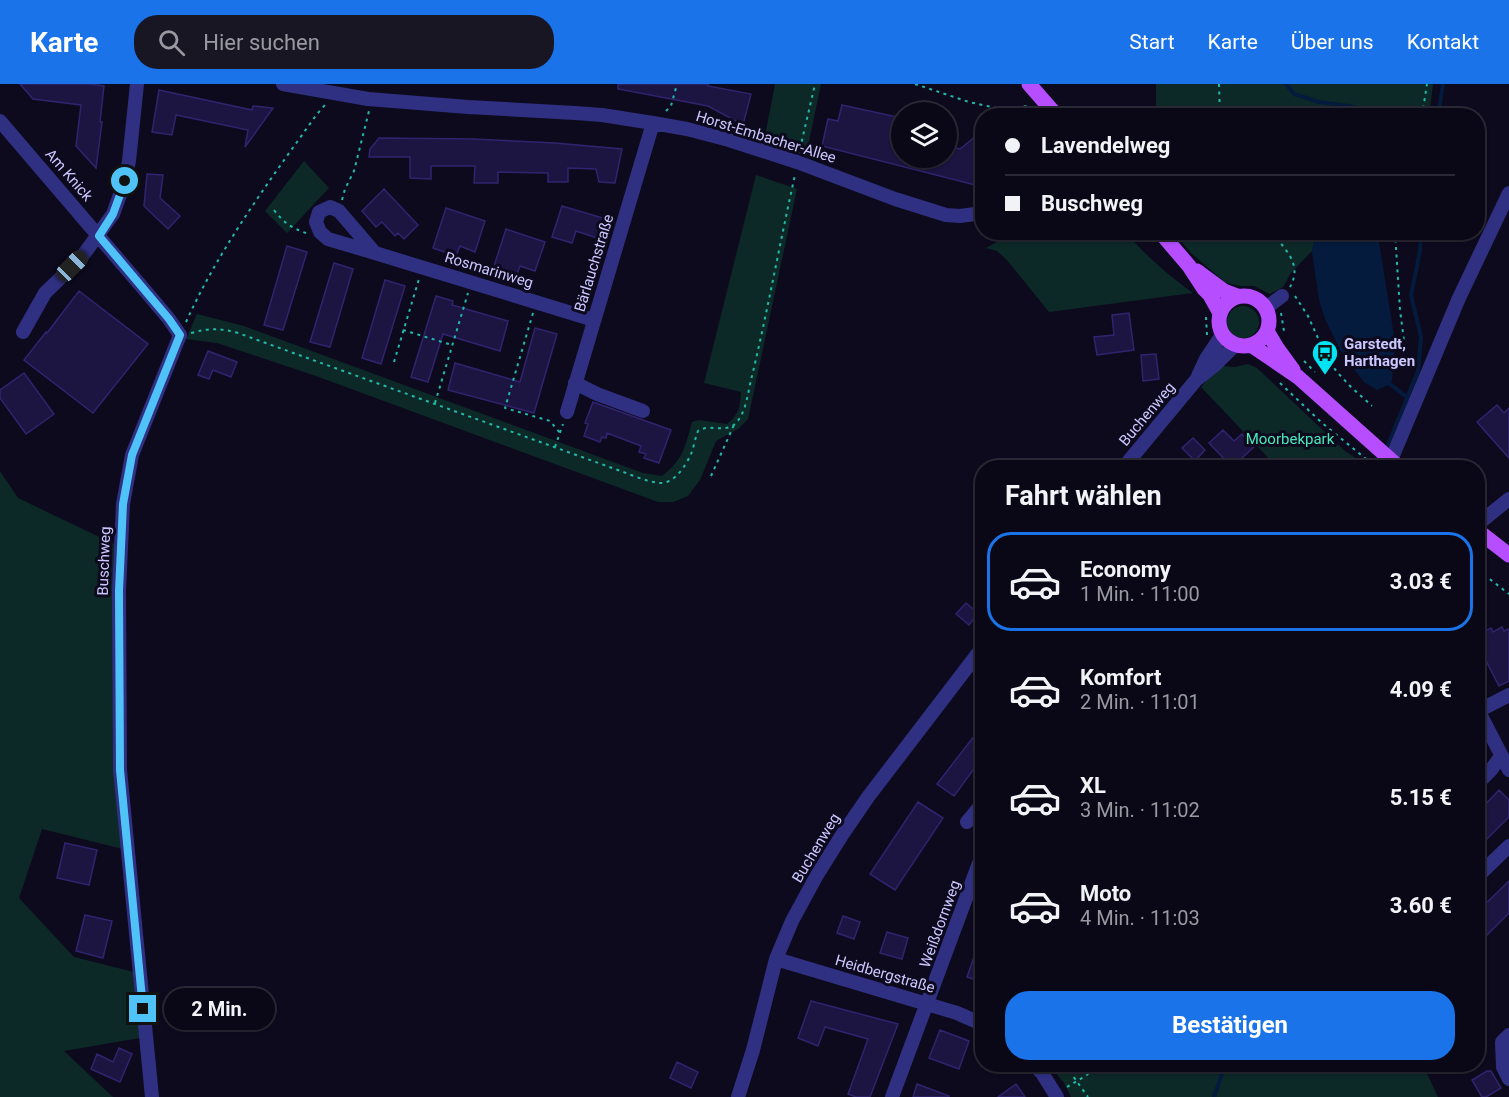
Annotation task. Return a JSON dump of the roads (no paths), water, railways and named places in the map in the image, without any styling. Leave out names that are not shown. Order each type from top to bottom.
[{"type":"main road","points":[[1029,84],[1050,108]]},
{"type":"main road","points":[[1167,240],[1189,266],[1220,313]]},
{"type":"main road","points":[[1189,266],[1224,291],[1260,301],[1275,301],[1267,331],[1261,340],[1251,345],[1235,345],[1227,341],[1222,335],[1218,322],[1220,313],[1228,301],[1237,296]]},
{"type":"main road","points":[[1267,331],[1299,377]]},
{"type":"main road","points":[[1251,345],[1299,377],[1392,460]]},
{"type":"main road","points":[[1485,536],[1509,555]]},
{"type":"street","points":[[23,332],[45,293],[81,258],[113,214],[125,181],[129,161],[137,84]]},
{"type":"street","name":"Horst-Embacher-Allee","points":[[283,84],[371,99],[602,115],[687,129],[797,162],[895,199],[946,215],[975,214]]},
{"type":"street","name":"Am Knick","points":[[0,121],[169,319],[180,335]]},
{"type":"street","name":"Bärlauchstraße","points":[[567,412],[653,123]]},
{"type":"street","points":[[1398,460],[1455,309],[1509,193]]},
{"type":"street","name":"Rosmarinweg","points":[[375,253],[339,211],[330,207],[320,212],[316,222],[320,232],[328,238],[375,253],[594,320]]},
{"type":"street","name":"Buschweg","points":[[152,1097],[120,770],[119,591],[123,504],[132,455],[180,335]]},
{"type":"street","name":"Buchenweg","points":[[1196,380],[1206,359],[1222,335]]},
{"type":"street","name":"Buchenweg","points":[[1130,460],[1196,380],[1235,345]]},
{"type":"street","points":[[575,383],[643,411]]},
{"type":"street","points":[[1485,519],[1509,500]]},
{"type":"street","name":"Buchenweg","points":[[738,1097],[753,1050],[776,959],[797,912],[817,875],[868,797],[975,657]]},
{"type":"street","points":[[1485,707],[1509,695]]},
{"type":"street","points":[[1485,724],[1509,770]]},
{"type":"street","points":[[1485,776],[1502,756]]},
{"type":"street","points":[[967,822],[975,812]]},
{"type":"street","points":[[1485,869],[1509,846]]},
{"type":"street","name":"Weißdornweg","points":[[892,1097],[975,874]]},
{"type":"street","name":"Heidbergstraße","points":[[776,959],[957,1013],[975,1021]]},
{"type":"street","points":[[1509,1035],[1502,1042],[1503,1067],[1509,1079]]},
{"type":"street","points":[[1041,1072],[1056,1095]]},
{"type":"water","points":[[1314,240],[1379,240],[1395,342],[1390,384],[1377,390],[1364,382],[1342,353],[1325,319],[1319,300],[1312,251]]},
{"type":"waterway","points":[[1286,84],[1294,94],[1319,102],[1356,108]]},
{"type":"waterway","points":[[1439,108],[1443,84]]},
{"type":"waterway","points":[[1388,445],[1418,371],[1421,337],[1411,295],[1421,240]]},
{"type":"waterway","points":[[1390,384],[1408,398]]},
{"type":"waterway","points":[[1214,1097],[1223,1072]]},
{"type":"place","name":"Garstedt, Harthagen","points":[[1325,376]]},
{"type":"park label","name":"Moorbekpark","points":[[1290,439]]}]
